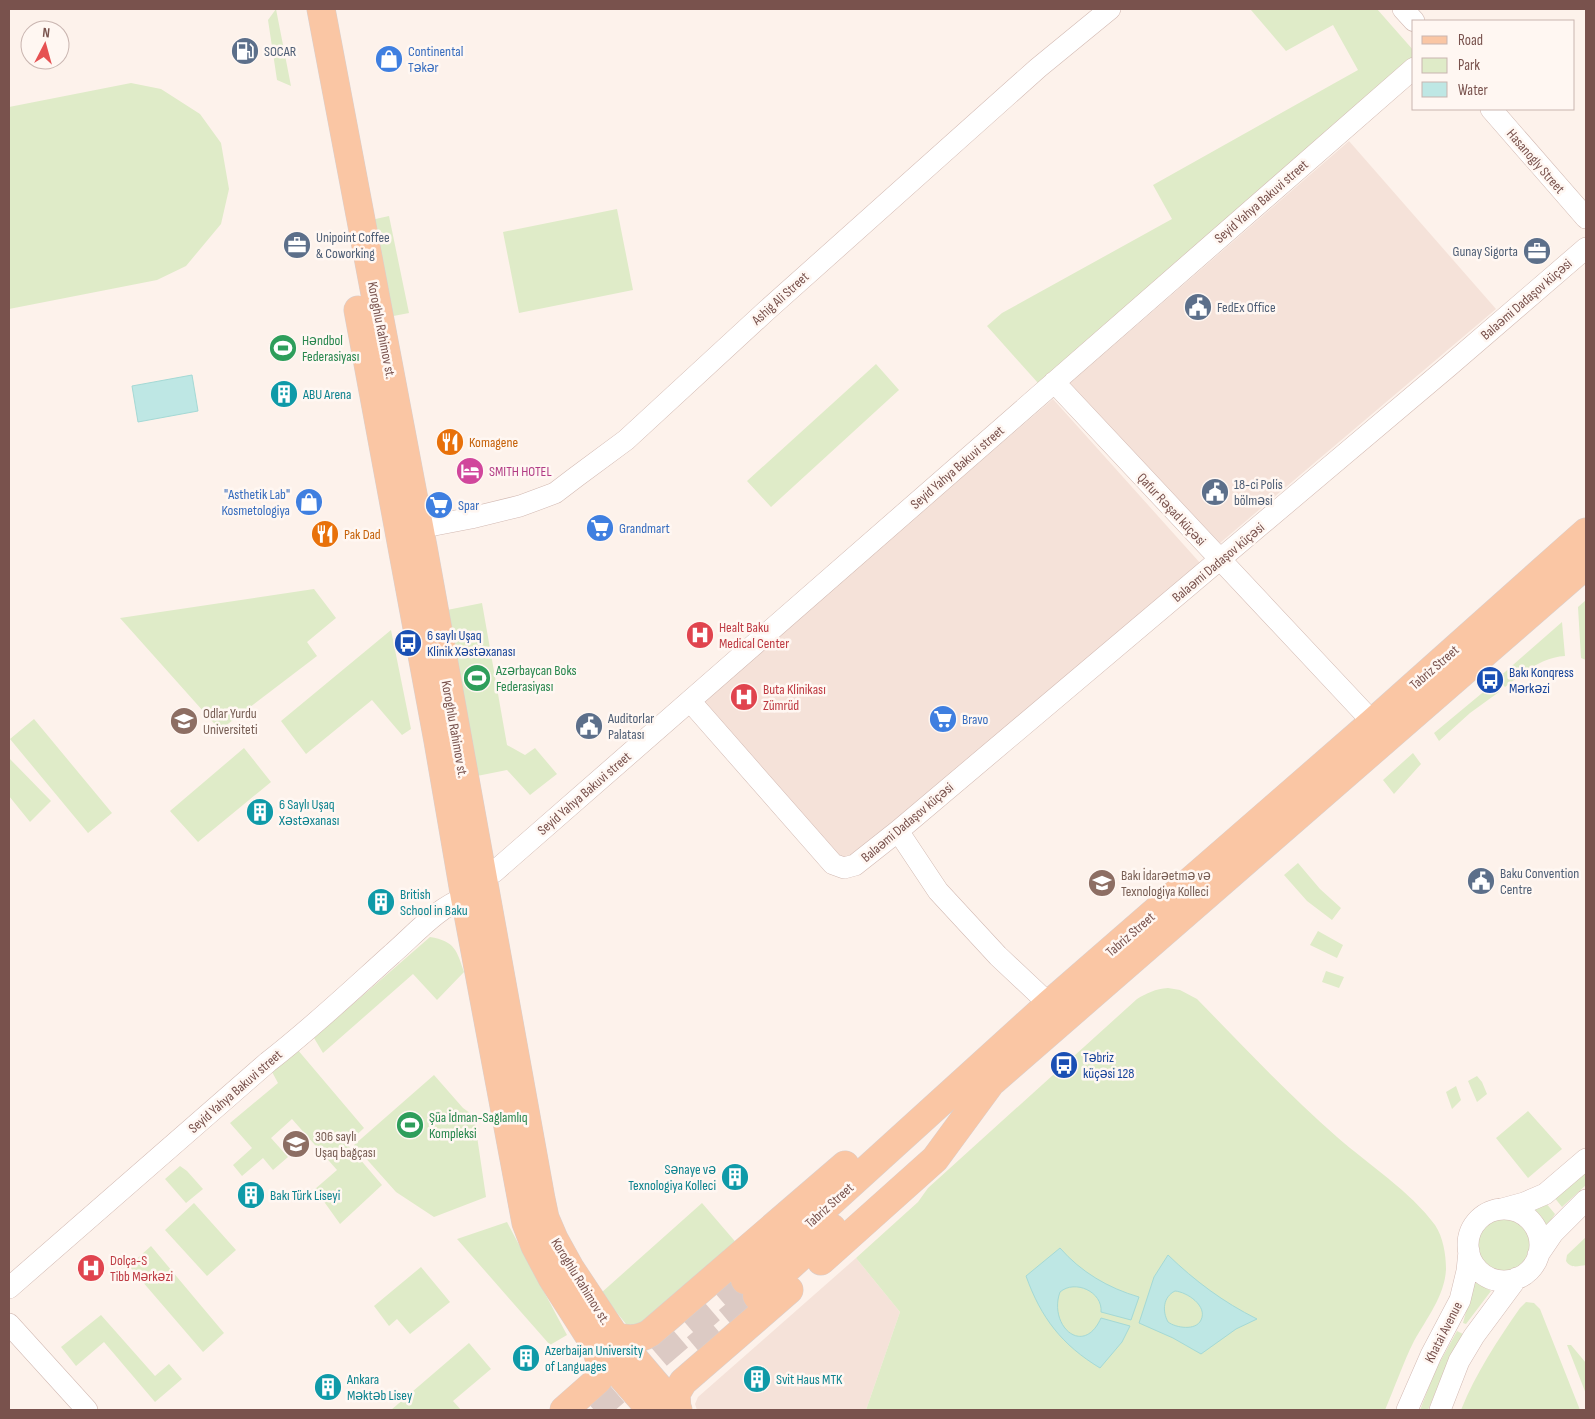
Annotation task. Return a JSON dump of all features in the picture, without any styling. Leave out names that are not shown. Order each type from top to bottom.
[{"type":"main road","name":"Koroghlu Rahimov st.","points":[[302,9],[526,1223],[535,1246],[548,1270],[605,1341],[651,1410]]},
{"type":"main road","name":"Koroghlu Rahimov st.","points":[[321,9],[419,528],[491,872],[540,1199],[545,1218],[554,1239],[605,1341],[678,1410]]},
{"type":"main road","name":"Tabriz Street","points":[[751,1288],[987,1074],[1380,730],[1586,532]]},
{"type":"main road","name":"Tabriz Street","points":[[987,1074],[1049,1004],[1380,730],[1586,565]]},
{"type":"main road","points":[[564,1410],[598,1380],[605,1341],[632,1339],[650,1333],[898,1120],[987,1074]]},
{"type":"main road","points":[[678,1410],[676,1394],[683,1382],[768,1309],[935,1159],[987,1074]]},
{"type":"street","name":"Ashig Ali Street","points":[[419,528],[520,506],[555,493],[626,440],[766,311],[1038,68],[1110,9]]},
{"type":"street","points":[[1403,9],[1413,20]]},
{"type":"street","name":"Seyid Yahya Bakuvi street","points":[[491,872],[690,701],[1412,70]]},
{"type":"street","name":"Hasanogly Street","points":[[1492,110],[1584,215]]},
{"type":"street","name":"Balaəmi Dadaşov küçəsi","points":[[690,701],[834,864],[844,868],[855,865],[1220,560],[1586,248]]},
{"type":"street","name":"Qafur Rəşad küçəsi","points":[[1054,382],[1380,730]]},
{"type":"street","points":[[898,831],[938,891],[998,956],[1049,1004]]},
{"type":"street","name":"Seyid Yahya Bakuvi street","points":[[9,1288],[268,1062],[296,1040],[427,922],[452,903],[465,898]]},
{"type":"street","points":[[1586,1159],[1544,1194],[1524,1203],[1484,1215],[1471,1230],[1468,1240],[1472,1261],[1478,1270],[1496,1280],[1517,1278],[1530,1270],[1554,1233],[1586,1200]]},
{"type":"street","points":[[1500,1209],[1512,1210],[1523,1214],[1532,1222],[1539,1238],[1538,1255]]},
{"type":"street","name":"Khatai Avenue","points":[[1406,1410],[1435,1346],[1460,1300],[1466,1279],[1469,1251]]},
{"type":"street","name":"Khatai Avenue","points":[[1440,1410],[1459,1361],[1474,1336],[1517,1278]]},
{"type":"street","points":[[9,1324],[87,1410]]},
{"type":"shaded area","points":[[1349,141],[1496,309],[1220,543],[1069,384]]},
{"type":"shaded area","points":[[1053,399],[1201,564],[853,872],[701,701]]},
{"type":"shaded area","points":[[856,1258],[900,1312],[866,1410],[697,1410],[695,1404],[698,1397]]},
{"type":"green space","points":[[276,9],[291,86],[277,80],[268,20]]},
{"type":"green space","points":[[1377,9],[1412,49],[1412,59],[1038,383],[987,326],[1002,313],[1172,219],[1153,185],[1358,70],[1333,25],[1286,51],[1251,10]]},
{"type":"green space","points":[[131,83],[161,89],[200,114],[221,143],[229,189],[221,224],[186,266],[157,280],[9,309],[9,107]]},
{"type":"green space","points":[[617,209],[633,290],[519,313],[503,232]]},
{"type":"green space","points":[[389,216],[409,313],[388,317],[371,220]]},
{"type":"green space","points":[[876,364],[899,390],[771,507],[747,481]]},
{"type":"green space","points":[[314,589],[336,618],[307,642],[317,656],[220,730],[120,618]]},
{"type":"green space","points":[[1586,600],[1586,660],[1581,658],[1578,607]]},
{"type":"green space","name":"Azərbaycan Boks Federasiyası","points":[[482,603],[507,745],[525,755],[535,748],[557,774],[530,795],[507,770],[477,776],[447,610]]},
{"type":"green space","points":[[1562,622],[1565,656],[1548,659],[1526,671],[1505,687],[1497,679]]},
{"type":"green space","points":[[391,630],[411,729],[402,735],[372,700],[306,754],[281,721]]},
{"type":"green space","points":[[1493,684],[1499,692],[1470,713],[1439,741],[1434,733]]},
{"type":"green space","points":[[34,719],[112,813],[88,833],[10,739]]},
{"type":"green space","points":[[244,748],[271,782],[198,842],[170,811]]},
{"type":"green space","points":[[1413,753],[1421,764],[1394,794],[1383,780]]},
{"type":"green space","points":[[9,758],[51,801],[30,822],[9,796]]},
{"type":"green space","points":[[1298,863],[1320,889],[1341,908],[1332,920],[1307,901],[1284,875]]},
{"type":"green space","points":[[1318,931],[1343,945],[1337,958],[1310,945]]},
{"type":"green space","points":[[430,937],[445,941],[454,948],[464,972],[437,1000],[413,974],[323,1053],[314,1038]]},
{"type":"green space","points":[[1326,971],[1344,977],[1339,988],[1322,982]]},
{"type":"green space","points":[[1159,989],[1180,990],[1197,999],[1300,1103],[1337,1137],[1414,1201],[1438,1230],[1444,1246],[1445,1279],[1435,1306],[1410,1349],[1385,1410],[866,1410],[900,1312],[856,1258],[918,1202],[928,1188],[1137,999]]},
{"type":"green space","points":[[297,1049],[364,1128],[347,1144],[382,1185],[340,1224],[315,1189],[337,1170],[292,1119],[271,1138],[288,1157],[273,1170],[263,1158],[242,1176],[233,1165],[252,1148],[230,1123],[278,1083],[271,1070]]},
{"type":"green space","points":[[434,1075],[463,1108],[474,1116],[486,1197],[434,1217],[396,1192],[354,1145]]},
{"type":"green space","points":[[1477,1076],[1487,1094],[1477,1102],[1468,1081]]},
{"type":"green space","points":[[1456,1086],[1461,1100],[1452,1109],[1446,1092]]},
{"type":"green space","points":[[1528,1111],[1562,1149],[1528,1178],[1496,1138]]},
{"type":"green space","points":[[180,1166],[203,1189],[186,1203],[165,1179]]},
{"type":"green space","points":[[1586,1171],[1586,1185],[1562,1207],[1554,1197]]},
{"type":"green space","points":[[1545,1202],[1555,1214],[1547,1226],[1533,1208]]},
{"type":"green space","points":[[194,1203],[236,1250],[207,1276],[165,1230]]},
{"type":"green space","points":[[702,1203],[739,1246],[638,1329],[626,1324],[601,1293]]},
{"type":"green space","points":[[1503,1218],[1513,1220],[1522,1226],[1528,1235],[1530,1245],[1528,1255],[1522,1264],[1513,1270],[1503,1272],[1493,1270],[1484,1264],[1478,1255],[1476,1245],[1478,1235],[1484,1226],[1493,1220]]},
{"type":"green space","points":[[507,1222],[567,1335],[550,1345],[457,1239]]},
{"type":"green space","points":[[1586,1237],[1586,1265],[1570,1265],[1566,1261],[1567,1255]]},
{"type":"green space","points":[[151,1246],[224,1333],[203,1352],[129,1266]]},
{"type":"green space","points":[[421,1267],[450,1302],[410,1334],[397,1319],[389,1326],[374,1306]]},
{"type":"green space","points":[[1474,1281],[1491,1291],[1466,1324],[1463,1323]]},
{"type":"green space","points":[[1526,1302],[1534,1303],[1540,1309],[1580,1410],[1461,1410],[1473,1383],[1503,1333]]},
{"type":"green space","points":[[101,1315],[155,1376],[169,1364],[182,1379],[155,1402],[104,1342],[76,1366],[61,1347]]},
{"type":"green space","points":[[1457,1331],[1463,1334],[1428,1410],[1420,1410],[1435,1371]]},
{"type":"green space","points":[[469,1343],[491,1369],[453,1401],[461,1410],[391,1410]]},
{"type":"green space","points":[[1567,1345],[1571,1345],[1586,1363],[1586,1394]]},
{"type":"water","points":[[192,375],[198,411],[138,422],[132,386]]},
{"type":"water","points":[[1060,1248],[1086,1272],[1106,1284],[1139,1297],[1131,1320],[1101,1312],[1098,1299],[1093,1293],[1080,1287],[1066,1288],[1060,1292],[1059,1316],[1069,1332],[1077,1336],[1085,1335],[1094,1330],[1101,1318],[1130,1326],[1122,1342],[1100,1368],[1075,1350],[1054,1329],[1039,1305],[1026,1276]]},
{"type":"water","points":[[1168,1255],[1210,1290],[1257,1319],[1236,1329],[1201,1354],[1173,1338],[1139,1323],[1154,1277]],"holes":[[[1175,1291],[1195,1301],[1202,1310],[1201,1320],[1195,1326],[1176,1326],[1168,1322],[1166,1318],[1164,1309],[1168,1297]]]},
{"type":"tunnel","points":[[594,1410],[745,1280]]},
{"type":"tunnel","points":[[696,1348],[757,1296]]},
{"type":"place","name":"SOCAR","points":[[245,51]]},
{"type":"place","name":"Continental Təkər","points":[[389,59]]},
{"type":"place","name":"Unipoint Coffee & Coworking","points":[[297,245]]},
{"type":"place","name":"Gunay Sigorta","points":[[1537,251]]},
{"type":"place","name":"FedEx Office","points":[[1198,307]]},
{"type":"place","name":"Həndbol Federasiyası","points":[[283,348]]},
{"type":"place","name":"ABU Arena","points":[[284,394]]},
{"type":"place","name":"Komagene","points":[[450,442]]},
{"type":"place","name":"SMITH HOTEL","points":[[470,471]]},
{"type":"place","name":"18-ci Polis bölməsi","points":[[1215,492]]},
{"type":"place","name":"\"Asthetik Lab\" Kosmetologiya","points":[[309,502]]},
{"type":"place","name":"Spar","points":[[439,505]]},
{"type":"place","name":"Grandmart","points":[[600,528]]},
{"type":"place","name":"Pak Dad","points":[[325,534]]},
{"type":"place","name":"Healt Baku Medical Center","points":[[700,635]]},
{"type":"place","name":"6 saylı Uşaq Klinik Xəstəxanası","points":[[408,643]]},
{"type":"place","name":"Azərbaycan Boks Federasiyası","points":[[477,678]]},
{"type":"place","name":"Bakı Konqress Mərkəzi","points":[[1490,680]]},
{"type":"place","name":"Buta Klinikası Zümrüd","points":[[744,697]]},
{"type":"place","name":"Bravo","points":[[943,719]]},
{"type":"place","name":"Odlar Yurdu Universiteti","points":[[184,721]]},
{"type":"place","name":"Auditorlar Palatası","points":[[589,726]]},
{"type":"place","name":"6 Saylı Uşaq Xəstəxanası","points":[[260,812]]},
{"type":"place","name":"Baku Convention Centre","points":[[1481,881]]},
{"type":"place","name":"Bakı İdarəetmə və Texnologiya Kolleci","points":[[1102,883]]},
{"type":"place","name":"British School in Baku","points":[[381,902]]},
{"type":"place","name":"Təbriz küçəsi 128","points":[[1064,1065]]},
{"type":"place","name":"Şüa İdman-Sağlamlıq Kompleksi","points":[[410,1125]]},
{"type":"place","name":"306 saylı Uşaq bağçası","points":[[296,1144]]},
{"type":"place","name":"Sənaye və Texnologiya Kolleci","points":[[735,1177]]},
{"type":"place","name":"Bakı Türk Liseyi","points":[[251,1195]]},
{"type":"place","name":"Dolça-S Tibb Mərkəzi","points":[[91,1268]]},
{"type":"place","name":"Azerbaijan University of Languages","points":[[526,1358]]},
{"type":"place","name":"Svit Haus MTK","points":[[757,1379]]},
{"type":"place","name":"Ankara Məktəb Lisey","points":[[328,1387]]}]
